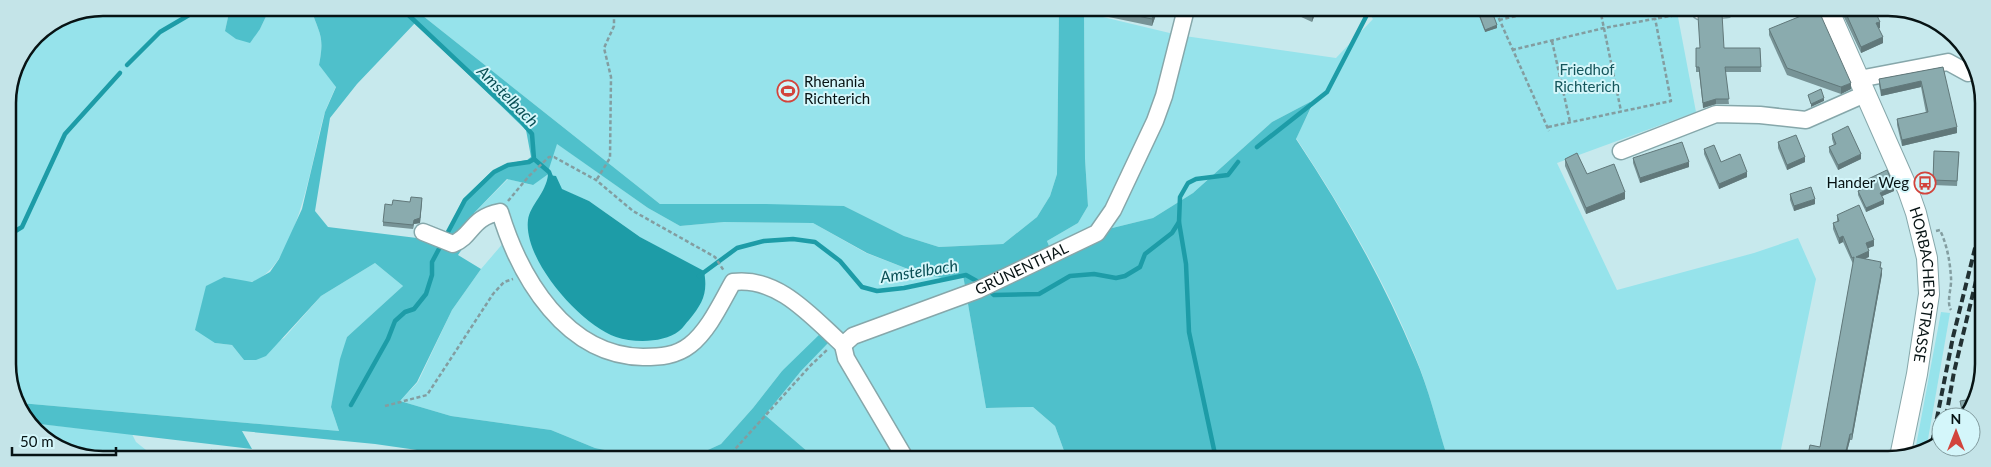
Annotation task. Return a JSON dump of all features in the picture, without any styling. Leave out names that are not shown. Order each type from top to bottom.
[{"type":"main road","name":"HORBACHER STRASSE","points":[[1831,16],[1913,205],[1927,258],[1929,294],[1917,374],[1902,450]]},
{"type":"street","name":"GRÜNENTHAL","points":[[843,345],[852,336],[978,290],[1096,233],[1113,210],[1155,121],[1164,96],[1184,16]]},
{"type":"street","points":[[1621,152],[1716,114],[1760,114],[1806,120],[1862,87],[1948,62],[1968,72]]},
{"type":"street","points":[[423,232],[447,241],[461,240],[478,221],[487,215],[500,212],[506,232],[525,272],[545,302],[581,338],[621,355],[667,356],[690,346],[706,327],[732,282],[746,280],[767,285],[789,298],[843,345],[846,358],[901,451]]},
{"type":"path","points":[[596,180],[610,158],[611,77],[604,48],[614,26],[614,16]]},
{"type":"path","points":[[1498,16],[1549,129],[1570,122],[1671,101],[1655,18]]},
{"type":"path","points":[[1499,20],[1517,16]]},
{"type":"path","points":[[1601,16],[1621,111]]},
{"type":"path","points":[[1512,50],[1604,28],[1668,16]]},
{"type":"path","points":[[1552,40],[1570,122]]},
{"type":"path","points":[[500,212],[519,186],[548,158],[554,157],[596,180],[633,211],[715,257],[723,269]]},
{"type":"path","points":[[385,406],[427,396],[493,294],[504,282],[525,272]]},
{"type":"path","points":[[733,451],[811,365],[836,342],[843,345]]},
{"type":"green space","points":[[103,16],[228,16],[225,31],[260,29],[266,16],[314,16],[321,40],[319,65],[336,86],[324,115],[301,207],[282,254],[269,271],[251,282],[224,277],[215,343],[232,345],[244,360],[284,338],[321,296],[375,263],[403,286],[347,337],[331,407],[339,431],[26,404],[18,381],[16,364],[16,97],[25,65],[34,50],[55,31],[70,23],[86,18]]},
{"type":"green space","name":"Rhenania Richterich","points":[[423,16],[1059,16],[1057,174],[1050,196],[1037,217],[1003,244],[939,247],[904,236],[844,206],[660,204]]},
{"type":"green space","name":"Friedhof Richterich","points":[[1084,16],[1103,16],[1178,35],[1336,58],[1373,19],[1371,16],[1691,16],[1678,17],[1696,112],[1557,163],[1617,290],[1754,253],[1798,238],[1816,279],[1781,451],[1446,451],[1421,370],[1391,301],[1362,245],[1296,138],[1312,106],[1310,102],[1272,122],[1193,193],[1153,218],[1096,232],[1053,256],[1047,241],[1078,223],[1088,206],[1085,159]]},
{"type":"green space","points":[[556,143],[648,208],[680,226],[724,222],[813,223],[866,253],[913,271],[942,278],[963,275],[986,408],[1033,407],[1055,426],[1064,451],[807,451],[765,415],[801,371],[831,340],[782,371],[721,444],[706,451],[610,451],[595,448],[551,430],[451,416],[400,401],[418,382],[452,310],[481,269],[505,241],[493,223],[478,228],[474,213],[508,179],[532,185],[547,175]],"holes":[[[547,183],[589,201],[640,237],[702,271],[534,206]]]},
{"type":"green space","points":[[1941,312],[1950,313],[1934,407],[1931,407],[1928,441],[1916,446]]},
{"type":"green space","points":[[41,424],[132,434],[136,442],[147,451],[86,449],[65,442],[50,433]]},
{"type":"shaded area","points":[[228,16],[266,16],[250,43],[236,39],[225,31]]},
{"type":"shaded area","points":[[314,16],[423,16],[660,204],[844,206],[904,236],[939,247],[1003,244],[1037,217],[1050,196],[1057,174],[1059,16],[1084,16],[1085,159],[1088,206],[1078,223],[1047,241],[1053,256],[1096,232],[1153,218],[1193,193],[1272,122],[1310,102],[1312,105],[1296,139],[1330,191],[1361,245],[1403,328],[1429,394],[1446,451],[1064,451],[1055,426],[1033,407],[986,408],[963,275],[942,278],[913,271],[867,253],[813,223],[724,222],[680,226],[648,208],[557,144],[547,175],[533,185],[507,179],[474,213],[476,229],[458,255],[481,269],[452,310],[417,382],[400,401],[451,416],[551,430],[595,448],[610,451],[424,451],[375,444],[242,431],[252,449],[41,424],[26,404],[339,431],[331,407],[340,359],[347,337],[403,286],[375,263],[321,296],[266,356],[256,360],[244,360],[232,345],[215,343],[195,330],[206,286],[224,277],[252,282],[270,272],[279,259],[302,209],[325,112],[336,87],[319,65],[321,40]],"holes":[[[415,23],[526,130],[531,157],[527,160],[506,164],[491,172],[463,199],[447,232],[433,240],[328,227],[315,211],[330,118],[357,84]]]},
{"type":"shaded area","points":[[548,175],[556,176],[562,189],[589,201],[640,237],[704,271],[705,292],[701,303],[680,330],[665,338],[649,341],[616,337],[587,319],[557,289],[544,271],[529,236],[529,214],[544,188]]},
{"type":"shaded area","points":[[822,332],[831,340],[801,371],[765,415],[807,451],[706,451],[721,444],[782,371]]},
{"type":"building","points":[[1138,16],[1153,16],[1152,19]]},
{"type":"building","points":[[1480,16],[1494,16],[1497,25],[1485,30]]},
{"type":"building","points":[[1698,16],[1722,16],[1724,48],[1760,48],[1761,67],[1725,67],[1729,99],[1716,99],[1703,103],[1699,67],[1696,67],[1696,48],[1700,48]]},
{"type":"building","points":[[1801,16],[1821,16],[1851,83],[1841,87],[1787,68],[1769,29]]},
{"type":"building","points":[[1847,16],[1877,16],[1880,22],[1876,23],[1883,37],[1861,47]]},
{"type":"building","points":[[1943,67],[1957,127],[1902,140],[1897,119],[1928,112],[1921,81],[1881,90],[1879,79]]},
{"type":"building","points":[[1821,89],[1824,98],[1811,104],[1808,95]]},
{"type":"building","points":[[1848,126],[1861,154],[1838,165],[1829,147],[1836,144],[1832,134]]},
{"type":"building","points":[[1796,135],[1805,157],[1787,165],[1778,142]]},
{"type":"building","points":[[1682,142],[1689,162],[1640,178],[1633,158]]},
{"type":"building","points":[[1714,145],[1721,162],[1740,154],[1747,172],[1719,184],[1704,149]]},
{"type":"building","points":[[1934,151],[1959,152],[1957,181],[1933,180]]},
{"type":"building","points":[[1577,153],[1587,174],[1614,164],[1625,192],[1586,208],[1565,159]]},
{"type":"building","points":[[1887,170],[1894,186],[1880,193],[1884,200],[1866,208],[1858,191],[1871,185],[1868,179]]},
{"type":"building","points":[[1811,187],[1815,199],[1794,206],[1790,194]]},
{"type":"building","points":[[411,197],[422,198],[420,218],[414,220],[413,225],[383,222],[385,204],[392,205],[393,200],[410,202]]},
{"type":"building","points":[[1859,205],[1874,240],[1866,243],[1869,251],[1856,257],[1881,262],[1880,268],[1882,268],[1852,434],[1850,434],[1846,451],[1809,451],[1810,445],[1820,447],[1854,257],[1852,258],[1843,236],[1839,238],[1833,223],[1839,221],[1837,215]]},
{"type":"building","points":[[1966,400],[1963,407],[1961,407],[1960,401]]},
{"type":"waterway","name":"Amstelbach","points":[[127,65],[160,32],[187,16]]},
{"type":"waterway","name":"Amstelbach","points":[[409,16],[521,121],[532,134],[534,159],[549,172],[552,180]]},
{"type":"waterway","name":"Amstelbach","points":[[1257,147],[1327,92],[1366,16]]},
{"type":"waterway","name":"Amstelbach","points":[[16,231],[22,227],[65,134],[120,73]]},
{"type":"waterway","points":[[351,405],[388,339],[395,321],[405,312],[414,309],[426,294],[432,275],[432,262],[465,200],[494,172],[508,165],[529,162],[534,159]]},
{"type":"waterway","name":"Amstelbach","points":[[988,290],[994,295],[1039,294],[1070,276],[1094,274],[1116,278],[1125,276],[1140,267],[1145,254],[1172,233],[1179,222],[1180,197],[1188,183],[1196,179],[1228,175],[1238,162]]},
{"type":"waterway","points":[[1179,222],[1186,264],[1189,332],[1214,451]]},
{"type":"waterway","name":"Amstelbach","points":[[699,276],[737,248],[764,241],[793,239],[815,242],[840,261],[862,287],[877,291],[904,288],[966,275],[982,284]]},
{"type":"railway","points":[[1939,407],[1953,337],[1975,248]]},
{"type":"railway","points":[[1948,407],[1954,372],[1975,285]]},
{"type":"place","name":"Rhenania Richterich","points":[[788,91]]},
{"type":"place","name":"Hander Weg","points":[[1925,183]]}]
